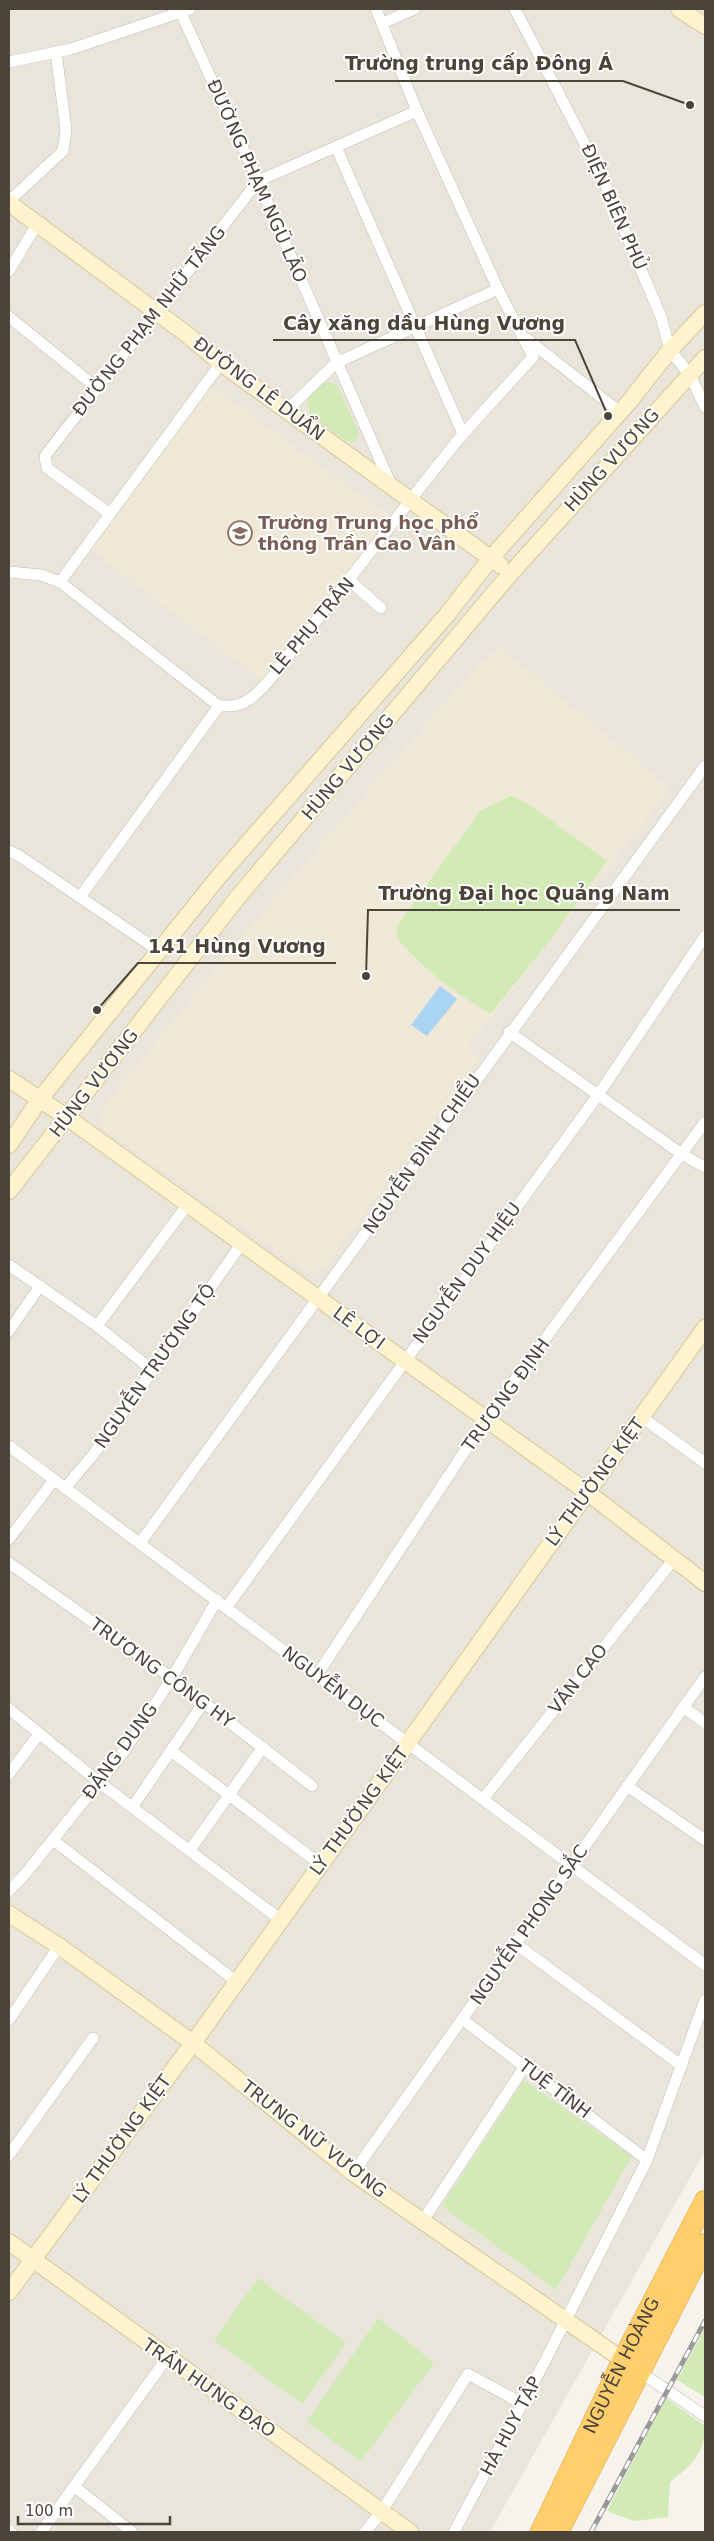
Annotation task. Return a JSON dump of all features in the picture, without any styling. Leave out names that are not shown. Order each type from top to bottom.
[{"type":"highway","name":"NGUYỄN HOÀNG","points":[[541,2532],[622,2360],[705,2201]]},
{"type":"highway","name":"NGUYỄN HOÀNG","points":[[558,2532],[705,2244]]},
{"type":"highway","points":[[622,2360],[640,2372]]},
{"type":"street","points":[[376,9],[417,111],[498,289],[525,338],[620,412]]},
{"type":"street","points":[[383,23],[414,9]]},
{"type":"street","name":"ĐIỆN BIÊN PHỦ","points":[[515,9],[603,178],[661,317],[670,350],[690,375],[705,408]]},
{"type":"street","points":[[679,9],[705,26]]},
{"type":"street","points":[[9,62],[56,52],[186,11]]},
{"type":"street","name":"ĐƯỜNG PHẠM NGŨ LÃO","points":[[186,11],[336,363],[392,487]]},
{"type":"street","points":[[9,202],[63,151],[66,130],[56,52]]},
{"type":"street","points":[[258,181],[417,111]]},
{"type":"street","points":[[336,147],[463,434]]},
{"type":"street","name":"ĐƯỜNG PHẠM NHỮ TĂNG","points":[[110,514],[47,468],[44,456],[258,181]]},
{"type":"street","name":"ĐƯỜNG LÊ DUẨN","points":[[9,202],[156,311],[221,363],[511,573]]},
{"type":"street","points":[[9,271],[37,224]]},
{"type":"street","points":[[286,411],[336,363],[498,289]]},
{"type":"street","name":"HÙNG VƯƠNG","points":[[9,1145],[40,1099],[220,875],[446,616],[492,558],[620,412],[670,350],[705,313]]},
{"type":"street","points":[[9,317],[97,388]]},
{"type":"street","name":"LÊ PHỤ TRẦN","points":[[219,706],[238,705],[249,700],[350,581],[409,500],[463,434],[533,357],[525,338]]},
{"type":"street","name":"HÙNG VƯƠNG","points":[[9,1191],[68,1118],[238,897],[511,573],[705,358]]},
{"type":"street","points":[[60,582],[221,363]]},
{"type":"street","points":[[9,572],[40,575],[60,582],[219,706],[80,897]]},
{"type":"street","points":[[350,581],[381,608]]},
{"type":"street","name":"NGUYỄN ĐÌNH CHIỂU","points":[[140,1543],[319,1299],[509,1032],[705,766]]},
{"type":"street","points":[[9,851],[18,855],[159,951]]},
{"type":"street","name":"NGUYỄN DUY HIỆU","points":[[221,1604],[404,1360],[598,1095],[705,936]]},
{"type":"street","points":[[509,1032],[682,1155],[705,1167]]},
{"type":"street","name":"LÊ LỢI","points":[[9,1079],[68,1118],[587,1492],[705,1583]]},
{"type":"street","name":"TRƯƠNG ĐỊNH","points":[[317,1675],[486,1419],[705,1122]]},
{"type":"street","points":[[96,1326],[188,1204]]},
{"type":"street","name":"NGUYỄN TRƯỜNG TỘ","points":[[65,1488],[93,1455],[242,1243]]},
{"type":"street","points":[[9,1265],[96,1326],[151,1370]]},
{"type":"street","points":[[9,1331],[40,1286]]},
{"type":"street","name":"LÝ THƯỜNG KIỆT","points":[[9,2292],[237,1982],[705,1328]]},
{"type":"street","points":[[642,1418],[705,1463]]},
{"type":"street","name":"NGUYỄN DỤC","points":[[9,1446],[705,1965]]},
{"type":"street","points":[[9,1540],[54,1480]]},
{"type":"street","name":"VĂN CAO","points":[[483,1799],[674,1559]]},
{"type":"street","name":"TRƯƠNG CÔNG HY","points":[[9,1563],[172,1678],[312,1786]]},
{"type":"street","name":"ĐẶNG DUNG","points":[[9,1890],[53,1840],[125,1750],[221,1604]]},
{"type":"street","name":"NGUYỄN PHONG SẮC","points":[[353,2173],[705,1677]]},
{"type":"street","points":[[133,1806],[204,1702]]},
{"type":"street","points":[[683,1707],[705,1723]]},
{"type":"street","points":[[9,1709],[99,1782],[281,1920]]},
{"type":"street","points":[[9,1774],[39,1734]]},
{"type":"street","points":[[190,1850],[263,1748]]},
{"type":"street","points":[[170,1751],[228,1797],[321,1865]]},
{"type":"street","points":[[627,1786],[705,1840]]},
{"type":"street","points":[[53,1840],[237,1982]]},
{"type":"street","name":"TRƯNG NỮ VƯƠNG","points":[[9,1914],[59,1946],[192,2043],[353,2173],[566,2319],[622,2360]]},
{"type":"street","points":[[516,1944],[682,2066]]},
{"type":"street","points":[[9,2020],[59,1946]]},
{"type":"street","name":"HÀ HUY TẬP","points":[[454,2532],[647,2160],[705,2000]]},
{"type":"street","name":"TUỆ TĨNH","points":[[462,2019],[647,2160]]},
{"type":"street","points":[[9,2155],[93,2038]]},
{"type":"street","points":[[422,2222],[525,2066]]},
{"type":"street","name":"TRẦN HƯNG ĐẠO","points":[[9,2242],[410,2532]]},
{"type":"street","points":[[41,2532],[167,2358]]},
{"type":"street","points":[[640,2372],[705,2416]]},
{"type":"street","points":[[365,2532],[382,2511],[468,2374],[522,2403]]},
{"type":"street","points":[[75,2487],[132,2532]]},
{"type":"shaded area","points":[[9,9],[705,9],[705,2151],[490,2532],[9,2532]]},
{"type":"shaded area","name":"Trường Trung học phổ thông Trần Cao Vân","points":[[211,386],[389,516],[265,683],[91,550]]},
{"type":"shaded area","points":[[499,647],[671,788],[480,1031],[472,1036],[469,1050],[480,1058],[324,1268],[314,1272],[305,1271],[99,1126],[102,1108],[254,922],[478,664]]},
{"type":"green space","points":[[324,381],[336,384],[359,432],[355,442],[346,441],[310,414],[307,400]]},
{"type":"green space","points":[[511,796],[530,805],[607,861],[545,947],[490,1014],[440,979],[406,949],[396,937],[399,923],[481,810]]},
{"type":"green space","points":[[524,2080],[632,2156],[556,2290],[442,2206]]},
{"type":"green space","points":[[258,2278],[346,2343],[302,2404],[214,2340]]},
{"type":"green space","points":[[378,2318],[434,2363],[361,2461],[307,2422]]},
{"type":"green space","points":[[705,2328],[705,2397],[677,2380]]},
{"type":"green space","points":[[666,2398],[705,2426],[699,2452],[690,2464],[670,2482],[668,2517],[634,2521],[607,2511]]},
{"type":"water","points":[[440,986],[457,999],[427,1036],[411,1025]]},
{"type":"railway","points":[[591,2532],[705,2321]]},
{"type":"place","name":"Trường trung cấp Đông Á","points":[[690,105]]},
{"type":"place","name":"Cây xăng dầu Hùng Vương","points":[[608,416]]},
{"type":"place","name":"Trường Trung học phổ thông Trần Cao Vân","points":[[240,533]]},
{"type":"place","name":"Trường Đại học Quảng Nam","points":[[366,976]]},
{"type":"place","name":"141 Hùng Vương","points":[[97,1010]]}]
